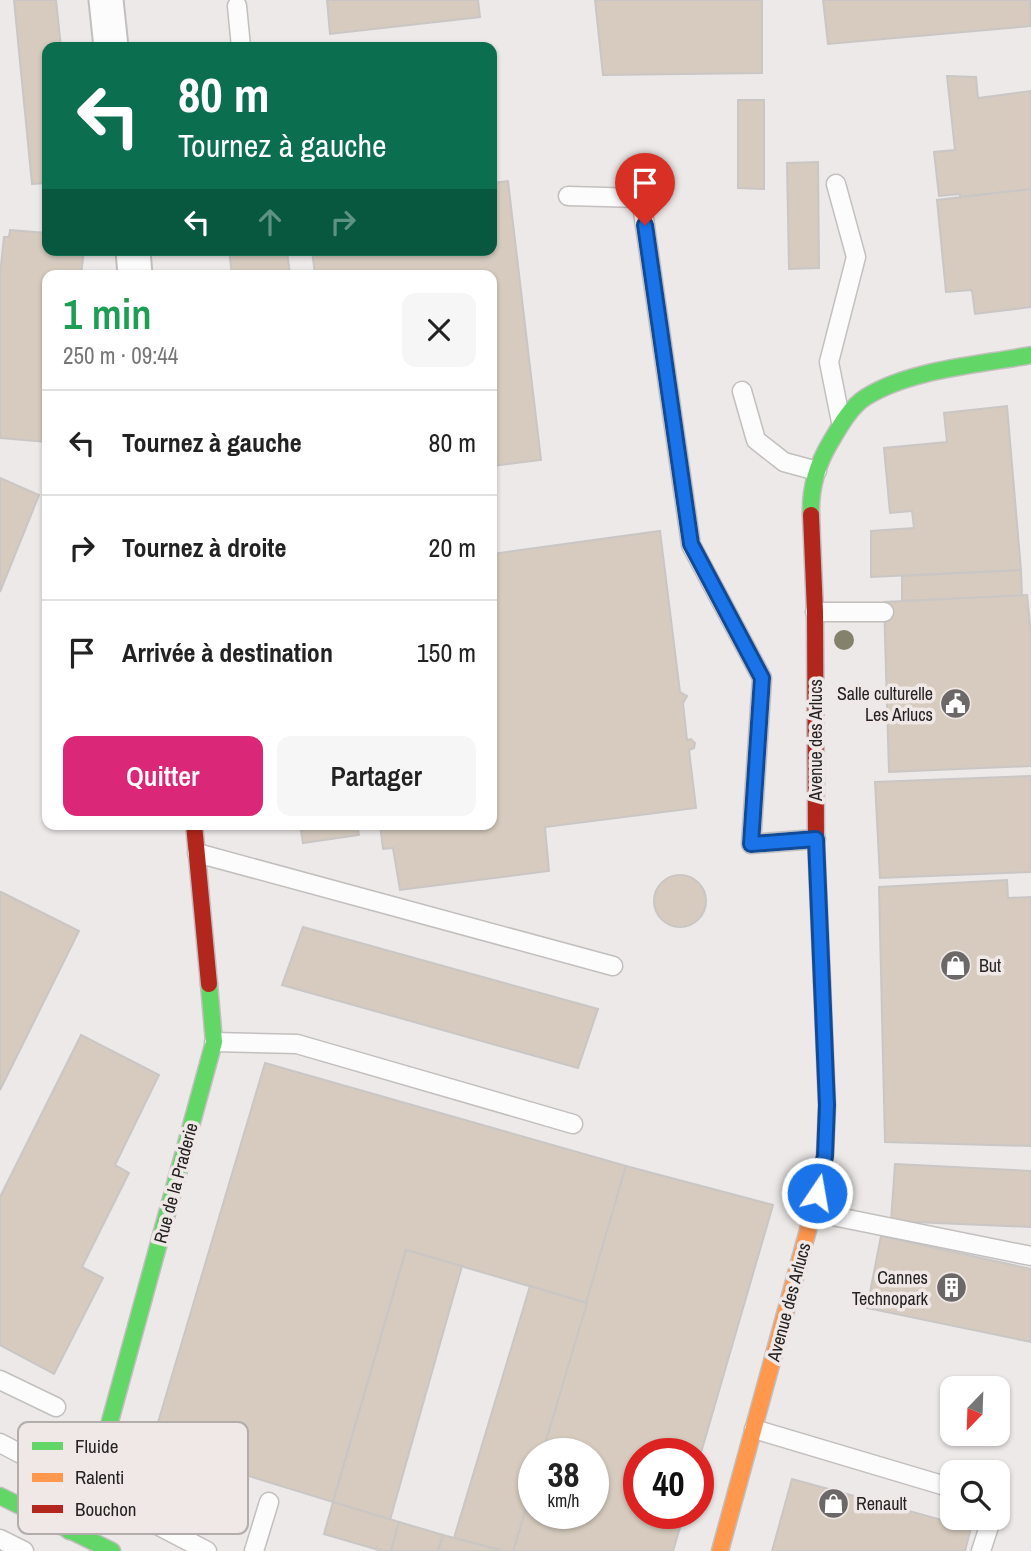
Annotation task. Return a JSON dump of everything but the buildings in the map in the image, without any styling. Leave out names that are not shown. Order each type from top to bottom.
[{"type":"street","points":[[106,0],[110,42]]},
{"type":"street","name":"Avenue des Arlucs","points":[[720,1551],[813,1212],[825,1156],[827,1105],[816,839],[815,612],[811,506],[817,471],[821,458],[841,425],[864,398],[913,377],[1031,355]]},
{"type":"street","name":"Rue de la Praderie","points":[[108,1422],[215,1042],[195,830]]},
{"type":"street","points":[[0,1496],[18,1505]]},
{"type":"street","points":[[75,1534],[112,1551]]},
{"type":"lane","points":[[237,6],[241,42]]},
{"type":"lane","points":[[836,184],[856,257],[829,362],[841,425]]},
{"type":"lane","points":[[568,196],[641,198],[691,544],[762,678],[751,844],[816,839]]},
{"type":"lane","points":[[742,391],[756,440],[784,462],[817,471]]},
{"type":"lane","points":[[815,612],[884,612]]},
{"type":"lane","points":[[197,853],[613,966]]},
{"type":"lane","points":[[215,1042],[297,1044],[573,1124]]},
{"type":"lane","points":[[813,1212],[1031,1256]]},
{"type":"lane","points":[[0,1380],[56,1408]]},
{"type":"lane","points":[[754,1429],[940,1484]]},
{"type":"lane","points":[[0,1443],[18,1452]]},
{"type":"lane","points":[[254,1551],[269,1502]]},
{"type":"lane","points":[[981,1551],[988,1530]]},
{"type":"lane","points":[[174,1534],[206,1551]]},
{"type":"lane","points":[[0,1539],[24,1551]]},
{"type":"traffic: fast","points":[[811,515],[813,487],[821,460],[845,418],[866,397],[903,380],[924,374],[1031,355]]},
{"type":"traffic: fast","points":[[110,1422],[214,1042],[209,984]]},
{"type":"traffic: fast","points":[[0,1496],[18,1505]]},
{"type":"traffic: fast","points":[[77,1534],[112,1551]]},
{"type":"traffic: slow","points":[[720,1551],[813,1212],[825,1156],[827,1105],[822,982]]},
{"type":"traffic: jam","points":[[811,515],[815,612],[816,839],[822,982]]},
{"type":"traffic: jam","points":[[195,830],[209,984]]},
{"type":"place","name":"Salle culturelle Les Arlucs","points":[[956,704]]},
{"type":"place","name":"But","points":[[956,966]]},
{"type":"place","name":"Cannes Technopark","points":[[951,1288]]},
{"type":"place","name":"Renault","points":[[833,1504]]},
{"type":"route","points":[[645,225],[691,544],[762,678],[751,844],[816,839],[827,1105],[825,1156],[817,1193]]}]
